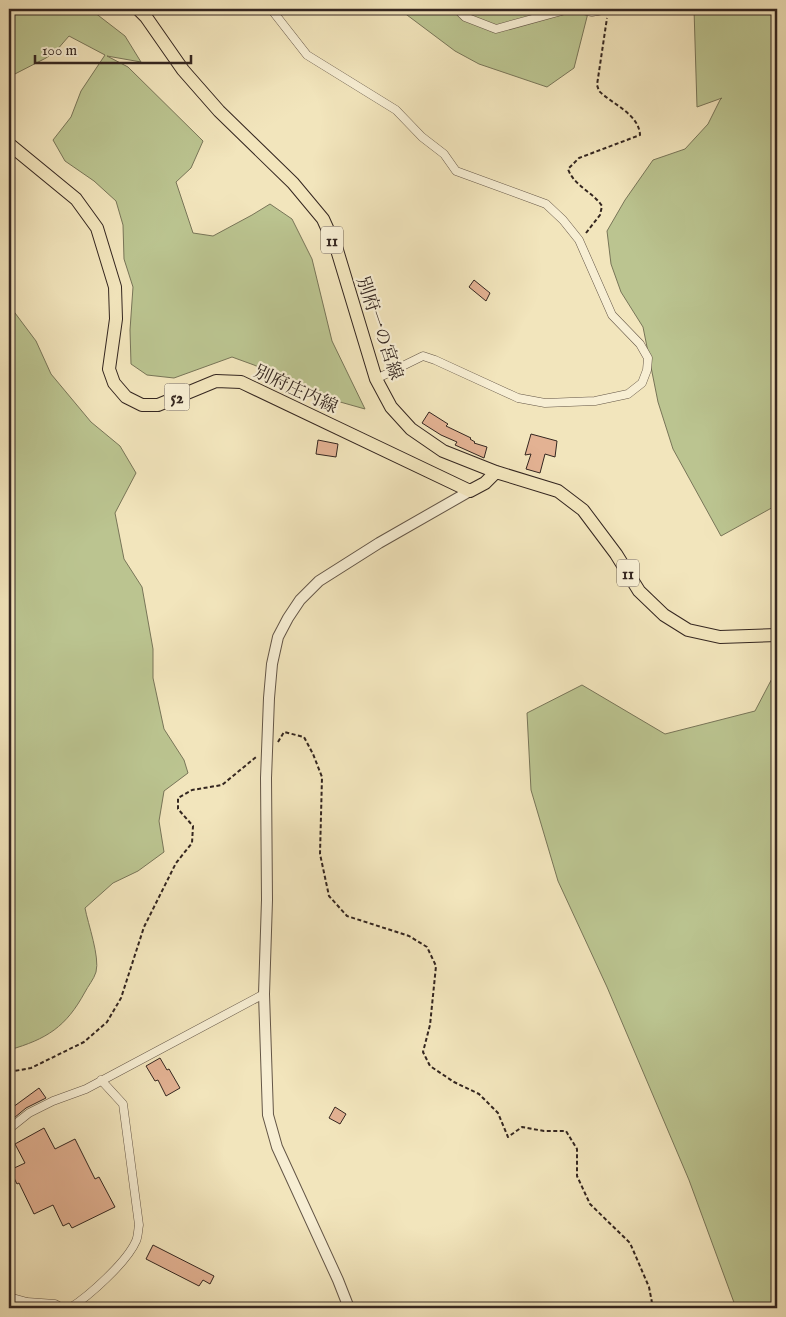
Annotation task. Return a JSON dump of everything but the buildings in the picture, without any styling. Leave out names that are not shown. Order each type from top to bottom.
[{"type":"main road","name":"別府一の宮線","points":[[138,9],[146,17],[183,70],[219,112],[293,183],[323,219],[337,250],[376,379],[391,407],[411,429],[443,451],[496,472],[558,491],[583,510],[616,554],[639,591],[664,614],[688,630],[720,637],[759,637],[777,634]]},
{"type":"main road","name":"別府庄内線","points":[[9,144],[76,199],[97,228],[115,287],[116,319],[109,369],[114,383],[126,397],[142,405],[158,405],[216,382],[240,382],[470,491]]},
{"type":"main road","points":[[470,491],[485,483],[496,472]]},
{"type":"street","points":[[270,9],[307,55],[396,110],[422,137],[444,154],[456,171],[546,204],[563,220],[579,240],[612,315],[640,344],[648,358],[647,370],[642,383],[628,394],[595,401],[545,404],[518,398],[423,356],[376,379]]},
{"type":"street","points":[[457,9],[465,17],[496,29],[569,9]]},
{"type":"street","points":[[578,9],[592,12],[608,9]]},
{"type":"street","points":[[349,1308],[277,1147],[268,1115],[264,994],[267,900],[267,748],[272,664],[278,637],[300,600],[319,581],[379,542],[470,491]]},
{"type":"street","points":[[9,1129],[29,1113],[53,1101],[86,1089],[264,994]]},
{"type":"street","points":[[70,1308],[82,1300],[123,1261],[136,1240],[139,1226],[122,1104],[101,1080]]},
{"type":"street","points":[[9,1297],[27,1302],[55,1304],[62,1308]]},
{"type":"path","points":[[579,240],[600,215],[602,206],[576,182],[568,169],[579,158],[640,135],[635,121],[599,91],[598,85],[608,9]]},
{"type":"path","points":[[9,1072],[31,1068],[84,1042],[107,1022],[121,998],[144,926],[176,863],[192,843],[193,826],[178,808],[178,798],[192,790],[222,785],[267,748],[277,744],[284,732],[304,737],[322,777],[320,854],[329,896],[347,916],[410,936],[427,947],[436,966],[430,1026],[423,1052],[430,1066],[454,1082],[478,1094],[498,1114],[508,1137],[522,1127],[544,1131],[566,1131],[577,1149],[577,1176],[590,1204],[630,1243],[648,1287],[653,1308]]},
{"type":"green space","points":[[9,9],[90,9],[125,36],[141,62],[107,56],[128,67],[203,141],[191,168],[176,182],[193,233],[213,236],[270,204],[292,219],[312,259],[332,341],[365,409],[326,398],[232,357],[174,378],[147,375],[131,364],[130,330],[133,287],[124,259],[123,225],[116,201],[94,181],[65,161],[53,140],[71,117],[81,91],[105,55],[69,36],[56,51],[46,58],[11,76],[9,75]]},
{"type":"green space","points":[[399,9],[589,9],[574,68],[547,87],[479,64],[455,51]]},
{"type":"green space","points":[[694,9],[777,9],[777,505],[721,536],[673,449],[658,402],[643,327],[621,292],[611,264],[607,231],[625,200],[653,160],[685,149],[708,124],[722,98],[697,107]]},
{"type":"green space","points":[[9,305],[36,341],[51,374],[91,422],[120,446],[136,473],[115,513],[124,559],[142,587],[153,649],[153,678],[164,729],[184,760],[188,773],[164,791],[159,821],[164,852],[138,871],[113,883],[85,908],[97,966],[94,977],[78,1004],[63,1023],[45,1036],[9,1050]]},
{"type":"green space","points":[[777,669],[777,1308],[736,1308],[689,1180],[607,987],[558,881],[531,790],[527,713],[582,685],[665,734],[755,711]]}]
